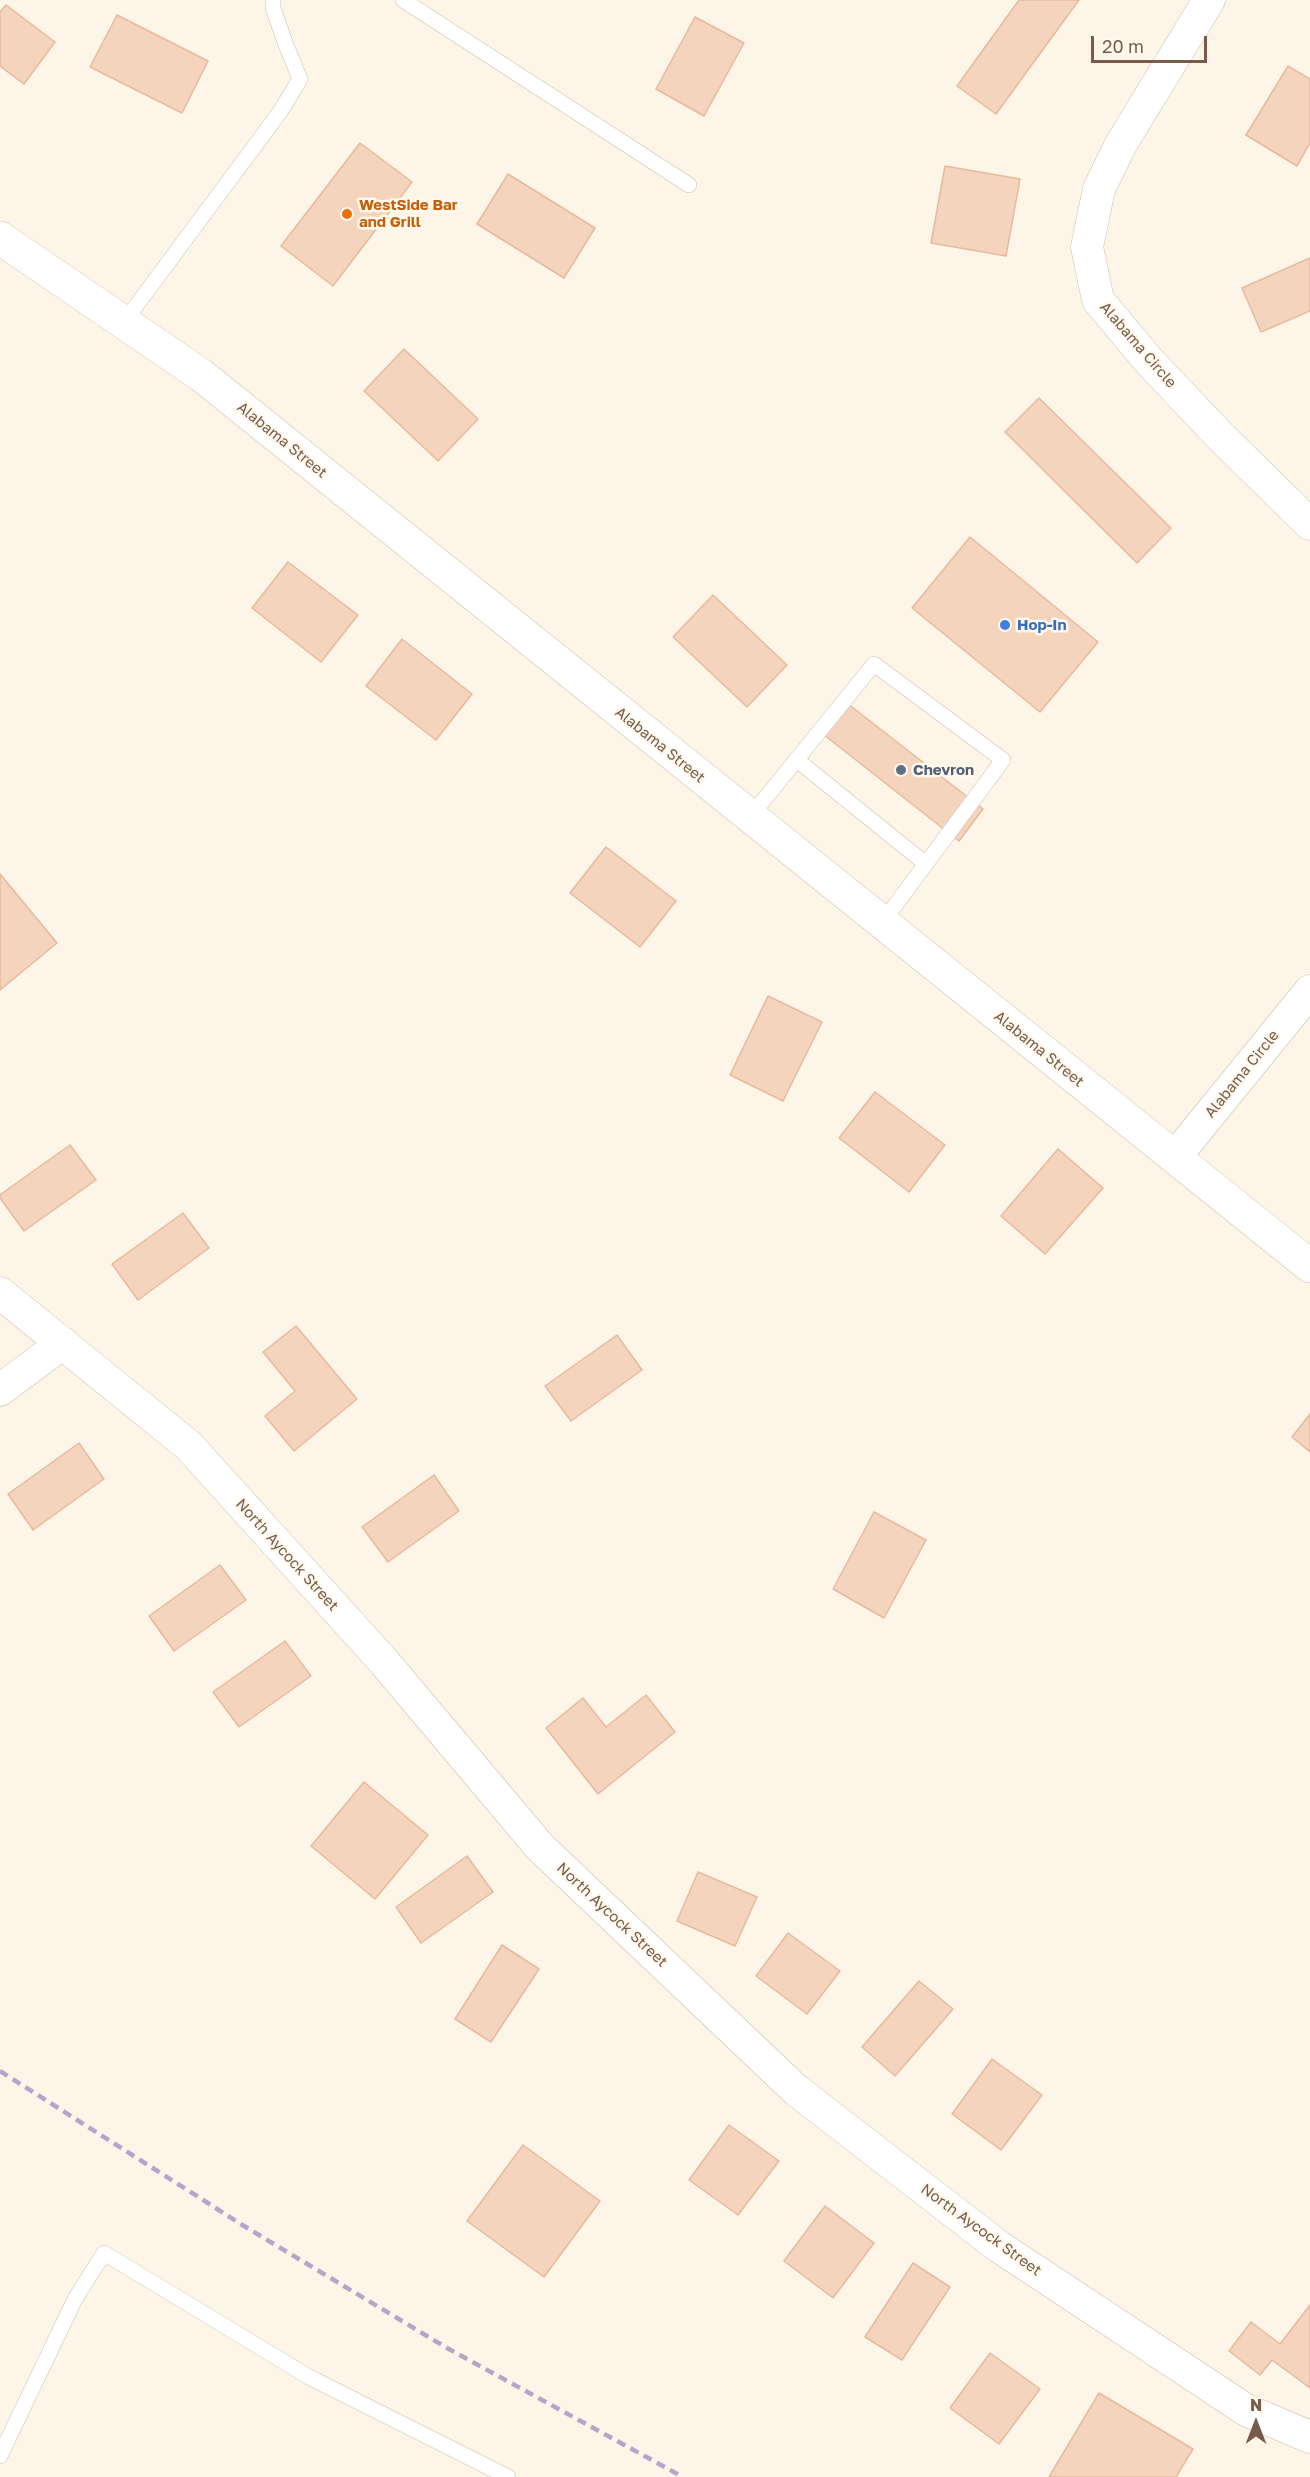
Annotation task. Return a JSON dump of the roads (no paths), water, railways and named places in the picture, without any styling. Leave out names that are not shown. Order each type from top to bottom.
[{"type":"main road","name":"Alabama Street","points":[[0,238],[201,375],[1310,1266]]},
{"type":"street","name":"Alabama Circle","points":[[1209,0],[1121,144],[1099,189],[1087,247],[1098,300],[1149,361],[1310,524]]},
{"type":"street","name":"Alabama Circle","points":[[1175,1157],[1310,991]]},
{"type":"street","name":"North Aycock Street","points":[[0,1293],[189,1446],[384,1663],[540,1847],[796,2090],[998,2246],[1246,2410],[1310,2437]]},
{"type":"street","points":[[0,1390],[63,1343]]},
{"type":"lane","points":[[124,322],[280,112],[300,79],[273,8],[273,0]]},
{"type":"lane","points":[[403,0],[689,185]]},
{"type":"lane","points":[[750,817],[874,664],[1003,760],[882,923]]},
{"type":"lane","points":[[797,760],[926,864]]},
{"type":"lane","points":[[0,2456],[75,2299],[104,2253],[309,2377],[508,2477]]},
{"type":"railway","points":[[0,2071],[244,2226],[447,2348],[683,2477]]},
{"type":"place","name":"WestSide Bar and Grill","points":[[347,214]]},
{"type":"place","name":"Hop-In","points":[[1005,625]]},
{"type":"place","name":"Chevron","points":[[901,770]]}]
